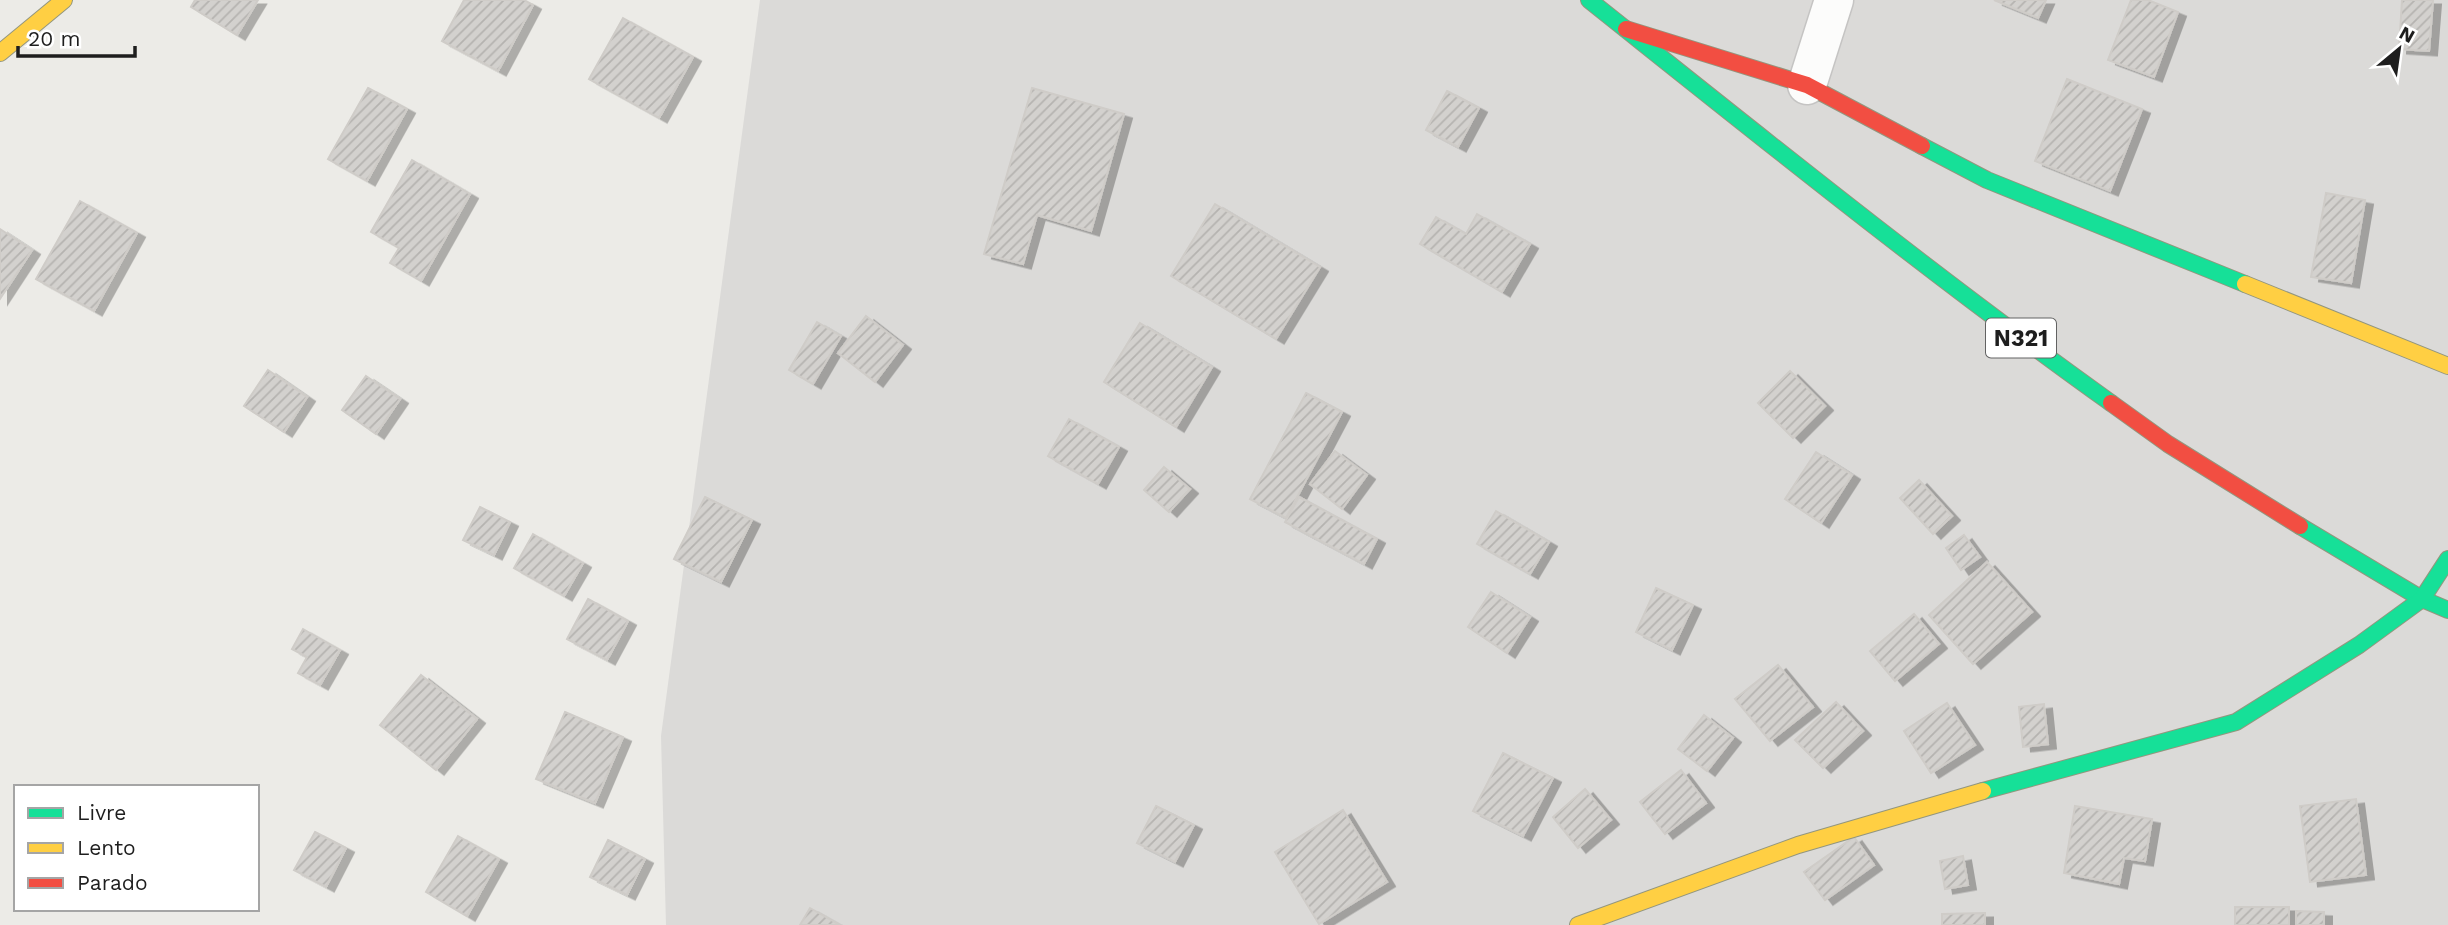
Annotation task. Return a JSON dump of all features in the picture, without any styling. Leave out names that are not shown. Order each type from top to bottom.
[{"type":"street","points":[[0,53],[64,0]]},
{"type":"street","name":"N321","points":[[1589,0],[1620,27],[2020,338],[2168,444],[2422,599],[2448,610]]},
{"type":"street","points":[[1807,85],[1834,0]]},
{"type":"street","name":"N321","points":[[1620,27],[1807,85],[1987,180],[2448,366]]},
{"type":"street","points":[[1578,925],[1798,845],[2236,722],[2359,645],[2422,599],[2448,559]]},
{"type":"shaded area","points":[[760,0],[2448,0],[2448,925],[666,925],[661,736]]},
{"type":"building","points":[[195,0],[258,0],[237,35],[191,7]]},
{"type":"building","points":[[464,0],[524,0],[533,5],[498,71],[442,41]]},
{"type":"building","points":[[1994,0],[2046,0],[2038,18]]},
{"type":"building","points":[[2131,0],[2148,0],[2178,12],[2154,77],[2108,60]]},
{"type":"building","points":[[2402,0],[2433,0],[2429,51],[2399,49]]},
{"type":"building","points":[[623,18],[693,57],[659,118],[589,79]]},
{"type":"building","points":[[2067,79],[2142,109],[2110,191],[2035,161]]},
{"type":"building","points":[[368,88],[407,109],[367,181],[328,159]]},
{"type":"building","points":[[1032,88],[1124,114],[1091,231],[1037,215],[1023,264],[984,254]]},
{"type":"building","points":[[1447,91],[1479,108],[1458,147],[1426,130]]},
{"type":"building","points":[[412,160],[470,194],[421,281],[390,263],[399,248],[371,232]]},
{"type":"building","points":[[2326,193],[2365,200],[2351,283],[2311,277]]},
{"type":"building","points":[[80,201],[137,233],[94,311],[36,279]]},
{"type":"building","points":[[1215,204],[1320,267],[1276,339],[1171,276]]},
{"type":"building","points":[[1477,214],[1530,244],[1502,292],[1420,244],[1436,217],[1466,234]]},
{"type":"building","points":[[0,229],[32,250],[0,299]]},
{"type":"building","points":[[866,316],[903,345],[875,382],[838,353]]},
{"type":"building","points":[[817,322],[841,336],[813,384],[789,370]]},
{"type":"building","points":[[1140,323],[1212,367],[1176,427],[1104,382]]},
{"type":"building","points":[[268,370],[307,397],[284,432],[244,406]]},
{"type":"building","points":[[1790,371],[1825,406],[1793,438],[1758,403]]},
{"type":"building","points":[[366,376],[400,399],[376,434],[342,410]]},
{"type":"building","points":[[1306,393],[1342,412],[1286,518],[1250,499]]},
{"type":"building","points":[[1069,419],[1119,447],[1098,484],[1048,456]]},
{"type":"building","points":[[1335,451],[1367,475],[1342,509],[1310,484]]},
{"type":"building","points":[[1816,452],[1852,475],[1821,523],[1785,499]]},
{"type":"building","points":[[1164,467],[1190,489],[1169,512],[1144,490]]},
{"type":"building","points":[[1919,480],[1952,516],[1933,534],[1900,498]]},
{"type":"building","points":[[705,497],[752,520],[721,582],[674,559]]},
{"type":"building","points":[[1299,497],[1377,539],[1364,564],[1285,522]]},
{"type":"building","points":[[480,507],[510,522],[494,555],[463,540]]},
{"type":"building","points":[[1496,511],[1549,542],[1530,574],[1477,544]]},
{"type":"building","points":[[533,534],[583,563],[564,596],[514,568]]},
{"type":"building","points":[[1964,535],[1980,557],[1961,570],[1946,548]]},
{"type":"building","points":[[1987,562],[2032,612],[1973,664],[1929,615]]},
{"type":"building","points":[[1656,588],[1693,605],[1672,650],[1636,632]]},
{"type":"building","points":[[1491,592],[1530,617],[1507,653],[1468,627]]},
{"type":"building","points":[[588,599],[628,621],[607,660],[567,639]]},
{"type":"building","points":[[1914,614],[1939,644],[1895,681],[1870,651]]},
{"type":"building","points":[[303,629],[340,650],[320,685],[298,673],[307,657],[292,649]]},
{"type":"building","points":[[1778,665],[1813,707],[1770,741],[1735,699]]},
{"type":"building","points":[[421,675],[477,719],[436,770],[380,725]]},
{"type":"building","points":[[1836,702],[1863,731],[1823,768],[1795,740]]},
{"type":"building","points":[[1947,703],[1975,745],[1931,773],[1904,731]]},
{"type":"building","points":[[2044,704],[2048,744],[2023,747],[2019,707]]},
{"type":"building","points":[[565,712],[623,737],[595,803],[536,779]]},
{"type":"building","points":[[1704,715],[1733,738],[1707,771],[1678,749]]},
{"type":"building","points":[[1503,753],[1553,778],[1523,836],[1473,811]]},
{"type":"building","points":[[1681,770],[1706,803],[1665,834],[1640,802]]},
{"type":"building","points":[[1585,789],[1611,820],[1578,848],[1553,817]]},
{"type":"building","points":[[2356,799],[2366,875],[2310,882],[2300,806]]},
{"type":"building","points":[[1156,806],[1194,825],[1175,862],[1137,843]]},
{"type":"building","points":[[2075,806],[2152,819],[2145,861],[2124,858],[2119,884],[2064,873]]},
{"type":"building","points":[[1343,810],[1387,882],[1319,924],[1275,852]]},
{"type":"building","points":[[315,832],[346,848],[326,887],[294,870]]},
{"type":"building","points":[[458,836],[499,859],[467,916],[426,892]]},
{"type":"building","points":[[1854,837],[1874,865],[1825,900],[1804,872]]},
{"type":"building","points":[[608,840],[645,859],[627,895],[590,877]]},
{"type":"building","points":[[1963,856],[1968,885],[1945,889],[1940,861]]},
{"type":"building","points":[[2235,907],[2289,907],[2289,925],[2235,925]]},
{"type":"building","points":[[810,908],[840,925],[800,925]]},
{"type":"building","points":[[2296,911],[2324,912],[2324,925],[2296,925]]},
{"type":"building","points":[[1985,913],[1985,925],[1942,925],[1942,914]]},
{"type":"traffic: fast","points":[[1589,0],[1913,255],[2111,403]]},
{"type":"traffic: fast","points":[[1922,146],[1987,180],[2245,284]]},
{"type":"traffic: fast","points":[[2300,526],[2422,599],[2448,610]]},
{"type":"traffic: fast","points":[[1983,791],[2236,722],[2359,645],[2422,599],[2448,559]]},
{"type":"traffic: slow","points":[[0,53],[64,0]]},
{"type":"traffic: slow","points":[[2245,284],[2448,366]]},
{"type":"traffic: slow","points":[[1578,925],[1798,845],[1983,791]]},
{"type":"traffic: jam","points":[[1626,29],[1807,85],[1922,146]]},
{"type":"traffic: jam","points":[[2111,403],[2168,444],[2300,526]]}]
